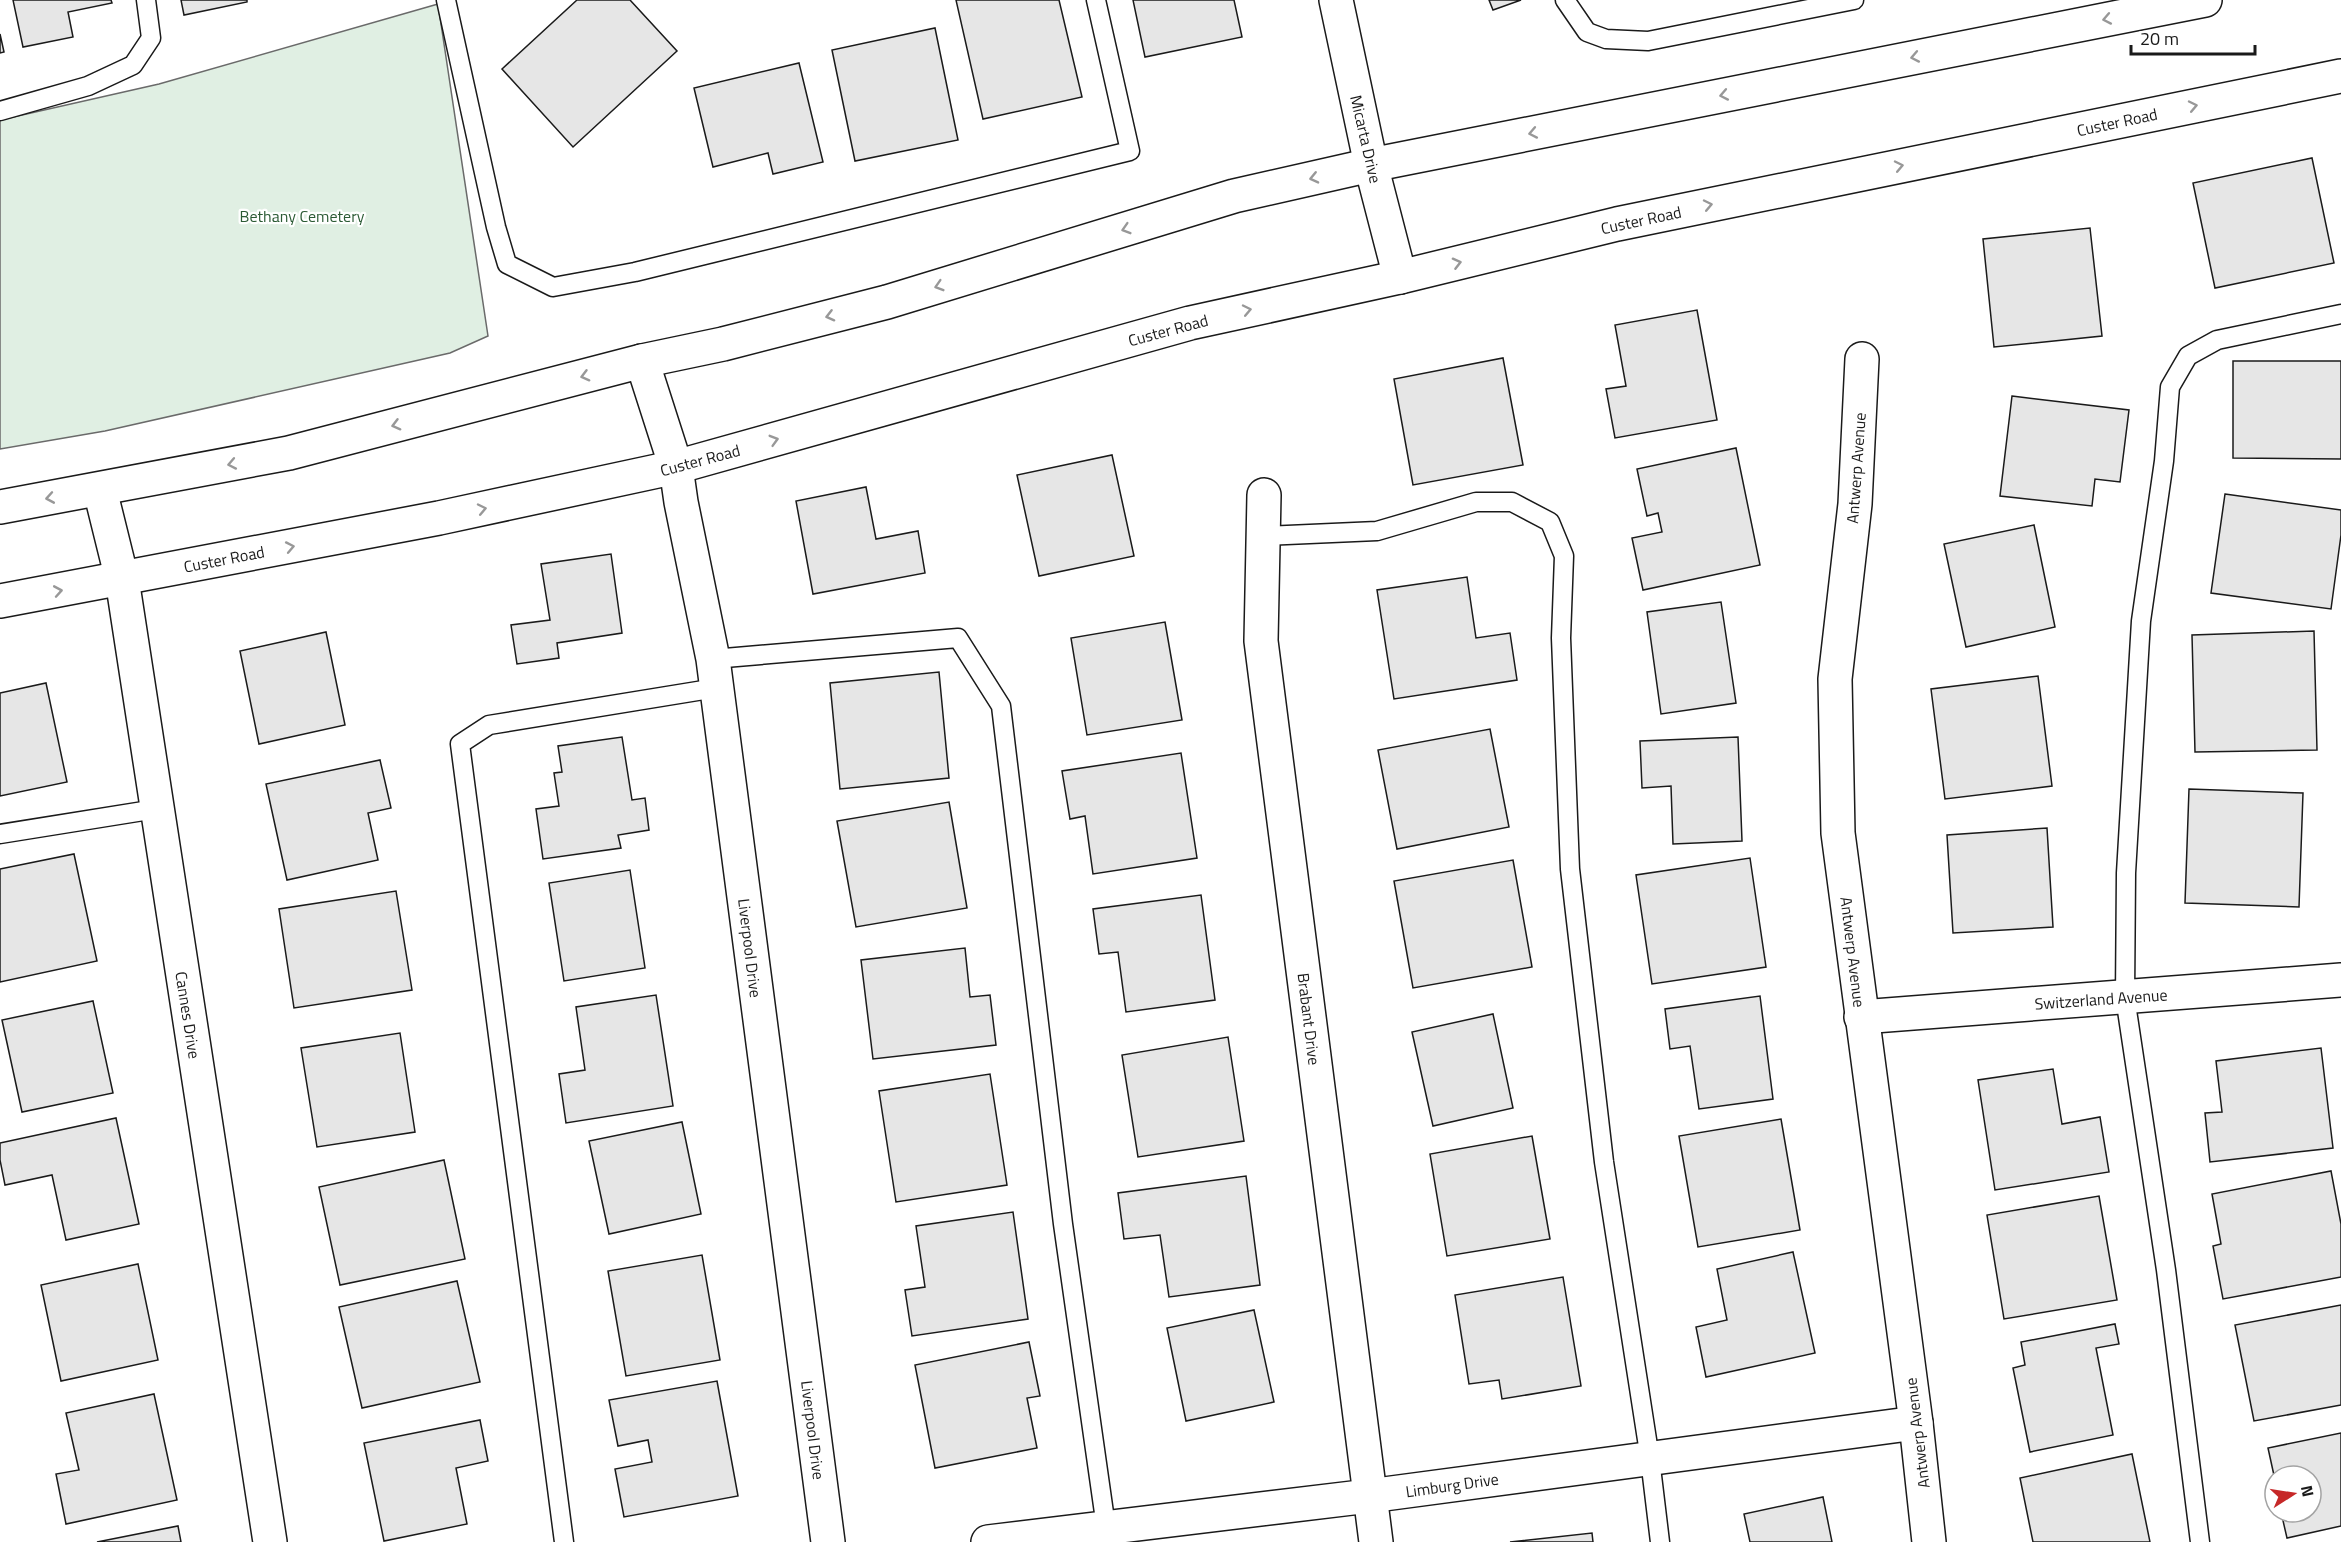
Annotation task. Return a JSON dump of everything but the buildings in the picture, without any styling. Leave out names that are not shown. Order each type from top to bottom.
[{"type":"street","name":"Micarta Drive","points":[[1336,0],[1371,165],[1400,277]]},
{"type":"street","points":[[0,507],[289,453],[642,361],[723,344],[887,302],[1234,196],[1371,165],[2205,0]]},
{"type":"street","name":"Custer Road","points":[[0,601],[439,518],[676,467],[1190,322],[1400,277],[1617,224],[2341,76]]},
{"type":"street","name":"Antwerp Avenue","points":[[1862,359],[1855,504],[1835,679],[1838,833],[1916,1423],[1929,1542]]},
{"type":"street","name":"Liverpool Drive","points":[[642,361],[676,467],[714,674],[828,1542]]},
{"type":"street","name":"Cannes Drive","points":[[100,490],[122,579],[270,1542]]},
{"type":"street","name":"Brabant Drive","points":[[1264,495],[1262,641],[1376,1542]]},
{"type":"street","name":"Switzerland Avenue","points":[[1862,1017],[2341,981]]},
{"type":"street","name":"Limburg Drive","points":[[988,1542],[1107,1535],[1369,1496],[1916,1423]]},
{"type":"lane","points":[[0,111],[88,86],[133,65],[151,38],[146,0]]},
{"type":"lane","points":[[446,0],[496,227],[507,264],[553,287],[636,272],[1130,151],[1096,0]]},
{"type":"lane","points":[[1565,0],[1587,32],[1606,39],[1648,41],[1854,0]]},
{"type":"lane","points":[[2200,1542],[2166,1270],[2125,997],[2126,873],[2141,621],[2164,461],[2170,387],[2188,356],[2217,340],[2341,314]]},
{"type":"lane","points":[[1264,536],[1377,531],[1476,502],[1512,502],[1550,522],[1564,556],[1561,638],[1570,869],[1605,1162],[1650,1459],[1660,1542]]},
{"type":"lane","points":[[564,1542],[460,744],[489,725],[714,674],[958,638],[1001,706],[1063,1224],[1107,1535]]},
{"type":"lane","points":[[0,834],[156,809]]},
{"type":"green space","name":"Bethany Cemetery","points":[[438,4],[488,336],[450,353],[105,431],[0,449],[0,120],[159,84]]}]
